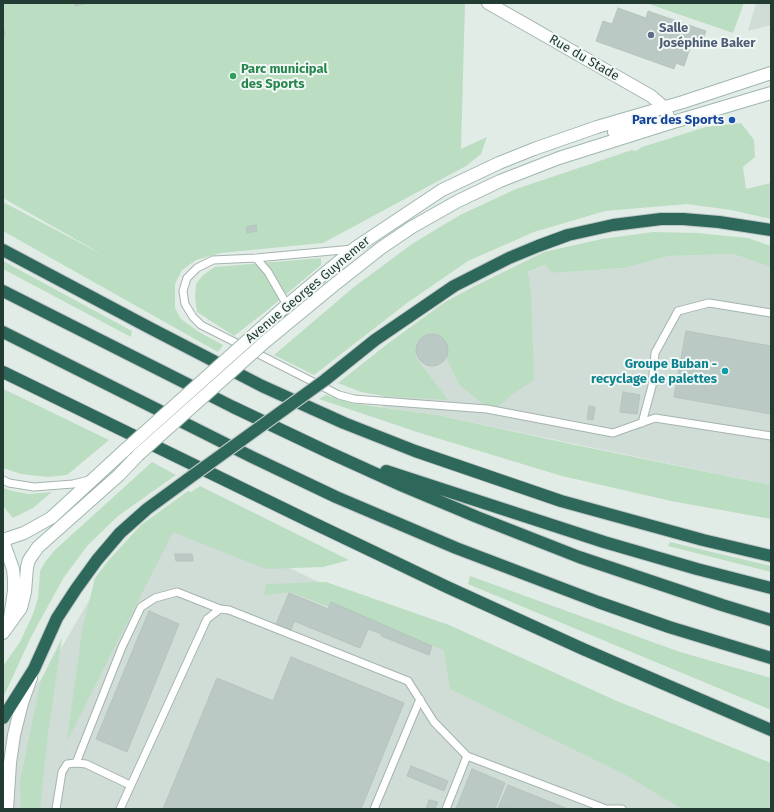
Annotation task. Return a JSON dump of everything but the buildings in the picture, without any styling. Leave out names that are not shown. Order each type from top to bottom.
[{"type":"highway","points":[[3,718],[34,669],[57,618],[76,589],[120,533],[147,509],[325,380],[375,340],[454,286],[509,258],[538,246],[589,229],[661,219],[699,219],[755,227],[771,231]]},
{"type":"highway","points":[[3,250],[262,386],[350,426],[415,451],[561,501],[703,540],[771,556]]},
{"type":"highway","points":[[3,292],[233,407],[328,452],[477,517],[567,553],[771,620]]},
{"type":"highway","points":[[3,332],[252,457],[336,497],[442,542],[605,605],[771,658]]},
{"type":"highway","points":[[3,372],[440,583],[583,649],[771,730]]},
{"type":"highway","points":[[328,452],[604,542],[697,569],[771,588]]},
{"type":"main road","name":"Rue du Stade","points":[[488,3],[651,96],[665,108]]},
{"type":"main road","name":"Avenue Georges Guynemer","points":[[3,541],[24,533],[60,512],[92,479],[286,305],[355,248],[442,190],[499,163],[534,149],[597,127],[665,108],[771,73]]},
{"type":"main road","name":"Avenue Georges Guynemer","points":[[6,630],[21,608],[25,592],[27,567],[29,560],[38,548],[119,475],[138,455],[266,341],[334,284],[412,226],[458,201],[509,177],[559,158],[771,93]]},
{"type":"main road","points":[[665,108],[670,123]]},
{"type":"main road","points":[[509,177],[550,153],[656,119],[665,108]]},
{"type":"main road","points":[[3,541],[14,579],[14,591],[6,630]]},
{"type":"main road","points":[[7,809],[10,763],[14,735],[22,703],[34,669]]},
{"type":"lane","points":[[355,248],[256,258],[213,260],[204,263],[187,278],[183,291],[185,304],[193,317],[201,325],[339,395],[354,399],[487,409],[613,433],[655,418],[771,436]]},
{"type":"lane","points":[[256,258],[268,272],[286,305]]},
{"type":"lane","points":[[642,423],[652,386],[655,353],[678,311],[709,304],[771,314]]},
{"type":"lane","points":[[3,480],[9,483],[34,487],[73,484],[92,479]]},
{"type":"lane","points":[[76,763],[122,647],[141,607],[155,598],[177,592],[220,609],[230,610],[408,681],[434,722],[467,756],[606,809],[622,809]]},
{"type":"lane","points":[[120,809],[207,619],[220,609]]},
{"type":"lane","points":[[374,809],[420,700]]},
{"type":"lane","points":[[446,809],[467,756]]},
{"type":"lane","points":[[56,809],[62,772],[67,764],[86,764],[130,785]]},
{"type":"shaded area","points":[[756,3],[771,3],[771,25],[748,31]]},
{"type":"shaded area","points":[[733,254],[771,267],[771,485],[437,415],[382,407],[391,352],[474,295],[546,265],[552,273],[624,268],[669,256]]},
{"type":"shaded area","points":[[174,512],[449,645],[729,809],[3,809],[3,716],[45,676],[101,580]]},
{"type":"green space","name":"Parc municipal des Sports","points":[[3,3],[465,3],[461,149],[487,137],[481,154],[466,166],[323,243],[221,253],[196,260],[182,270],[175,284],[175,308],[181,319],[199,332],[223,345],[218,352],[3,231],[3,202],[105,256],[3,198]]},
{"type":"green space","points":[[646,3],[744,3],[733,33]]},
{"type":"green space","points":[[741,123],[754,140],[755,157],[743,167],[746,189],[771,183],[771,219],[731,210],[687,204],[605,211],[534,232],[468,261],[407,303],[314,375],[274,355],[354,287],[412,244],[460,215],[516,189],[632,150],[636,151],[642,147],[706,127]]},
{"type":"green space","points":[[653,232],[697,233],[748,238],[771,246],[771,267],[733,254],[669,256],[624,268],[552,273],[545,265],[528,272],[531,295],[534,380],[511,395],[497,407],[483,404],[459,384],[438,341],[429,337],[416,343],[416,358],[448,400],[384,396],[361,392],[338,383],[390,342],[445,302],[544,252],[602,239]]},
{"type":"green space","points":[[321,258],[321,265],[234,336],[197,312],[195,298],[196,284],[203,275],[215,267]]},
{"type":"green space","points":[[3,261],[132,331],[131,337],[3,269]]},
{"type":"green space","points":[[3,389],[109,440],[67,475],[48,477],[21,474],[3,468]]},
{"type":"green space","points":[[326,395],[351,403],[437,415],[771,485],[771,519],[671,501],[562,476],[420,433],[319,399]]},
{"type":"green space","points":[[152,462],[176,475],[118,516],[88,545],[64,577],[31,637],[3,698],[3,666],[20,642],[33,614],[38,598],[40,571],[45,562],[56,549]]},
{"type":"green space","points":[[200,486],[349,560],[323,567],[266,569],[173,532],[67,741],[82,631],[95,578],[108,561],[141,525],[188,491],[191,492]]},
{"type":"green space","points":[[3,488],[29,494],[52,492],[33,508],[13,518],[3,506]]},
{"type":"green space","points":[[670,542],[771,566],[771,572],[668,546]]},
{"type":"green space","points":[[470,576],[680,652],[771,678],[771,710],[468,584]]},
{"type":"green space","points":[[326,582],[449,625],[617,701],[771,763],[771,809],[682,809],[626,775],[450,689],[444,650],[290,592],[264,595],[266,584]]},
{"type":"green space","points":[[62,638],[48,733],[40,809],[21,809],[20,781],[41,680]]},
{"type":"place","name":"Salle Joséphine Baker","points":[[651,35]]},
{"type":"place","name":"Parc municipal des Sports","points":[[233,76]]},
{"type":"place","name":"Parc des Sports","points":[[732,120]]},
{"type":"place","name":"Groupe Buban - recyclage de palettes","points":[[725,371]]}]
